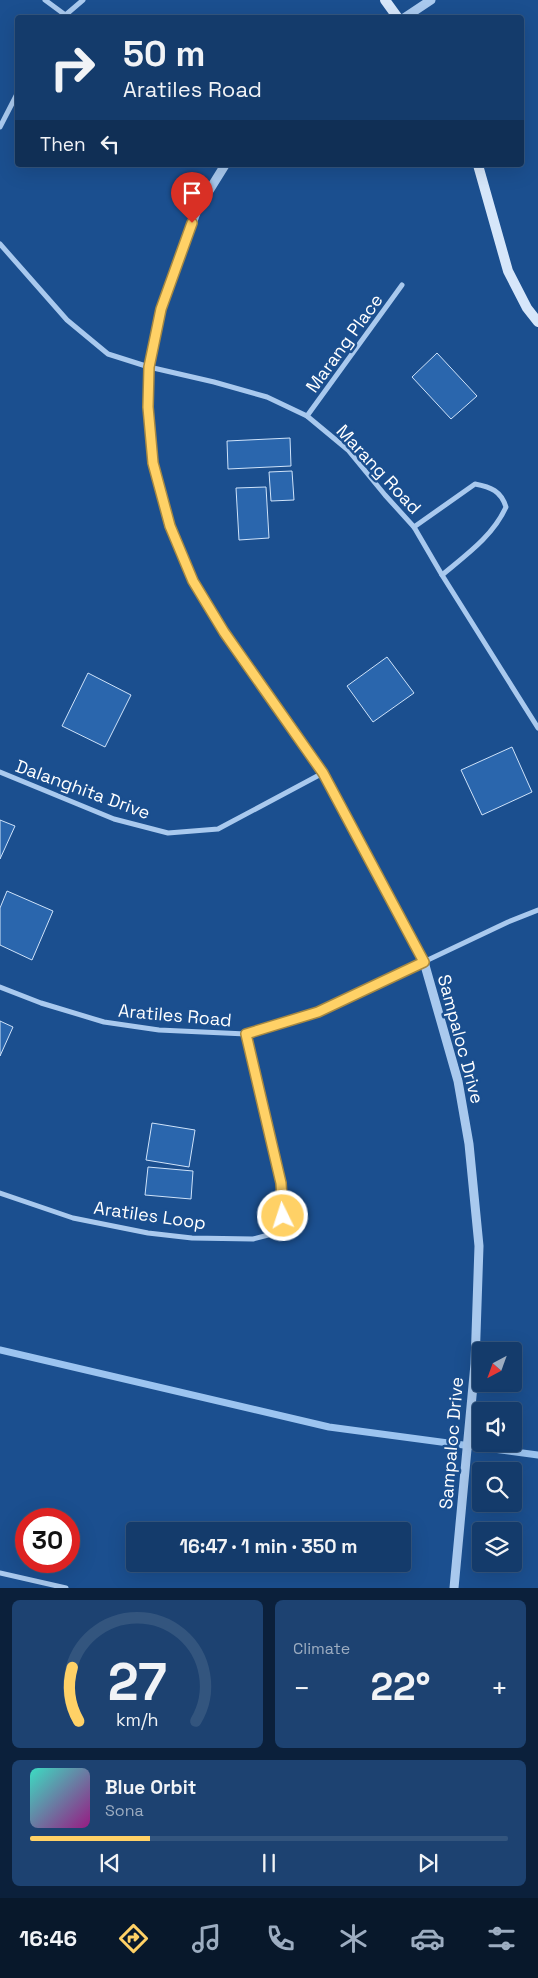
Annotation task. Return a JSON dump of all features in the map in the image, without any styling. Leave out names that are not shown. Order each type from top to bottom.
[{"type":"main road","points":[[385,0],[396,15]]},
{"type":"main road","points":[[479,167],[508,271],[527,308],[538,322]]},
{"type":"street","points":[[45,0],[62,15]]},
{"type":"street","points":[[64,15],[83,0]]},
{"type":"street","points":[[408,15],[431,0]]},
{"type":"street","points":[[0,127],[15,98]]},
{"type":"street","name":"Sampaloc Drive","points":[[224,167],[197,210],[161,309],[149,367],[148,407],[153,463],[170,526],[193,581],[224,632],[323,773],[424,962],[458,1081],[469,1144],[479,1246],[475,1364],[454,1588]]},
{"type":"street","name":"Marang Road","points":[[0,244],[67,320],[108,354],[149,367],[267,397],[307,416],[348,450],[384,496],[414,527],[538,728]]},
{"type":"street","name":"Marang Place","points":[[307,416],[402,285]]},
{"type":"street","points":[[414,527],[475,484],[490,487],[502,497],[506,507],[500,519],[485,538],[442,575]]},
{"type":"street","name":"Dalanghita Drive","points":[[0,772],[114,819],[168,833],[218,829],[323,773]]},
{"type":"street","name":"Aratiles Road","points":[[0,987],[41,1003],[104,1022],[159,1030],[246,1034],[318,1012],[508,922],[538,910]]},
{"type":"street","name":"Aratiles Loop","points":[[0,1192],[73,1218],[148,1233],[192,1238],[244,1239],[272,1234],[283,1216],[281,1183],[246,1034]]},
{"type":"street","points":[[0,1573],[66,1588]]},
{"type":"building","points":[[437,353],[477,396],[451,419],[412,377]]},
{"type":"building","points":[[290,438],[291,466],[228,469],[227,441]]},
{"type":"building","points":[[292,471],[294,500],[271,501],[269,472]]},
{"type":"building","points":[[266,487],[269,538],[239,540],[236,488]]},
{"type":"building","points":[[387,657],[414,693],[373,722],[347,686]]},
{"type":"building","points":[[88,673],[131,695],[105,747],[62,726]]},
{"type":"building","points":[[512,747],[532,792],[482,815],[461,770]]},
{"type":"building","points":[[0,820],[15,826],[0,859]]},
{"type":"building","points":[[7,891],[53,911],[32,960],[0,945],[0,908]]},
{"type":"building","points":[[0,1021],[13,1027],[0,1056]]},
{"type":"building","points":[[152,1123],[195,1130],[189,1167],[146,1160]]},
{"type":"building","points":[[148,1167],[193,1171],[191,1199],[145,1195]]},
{"type":"waterway","points":[[0,1350],[329,1427],[538,1455]]},
{"type":"route","points":[[192,223],[161,309],[149,367],[148,407],[153,463],[170,526],[193,581],[224,632],[323,773],[424,962],[318,1012],[246,1034],[281,1183],[283,1216]]}]
